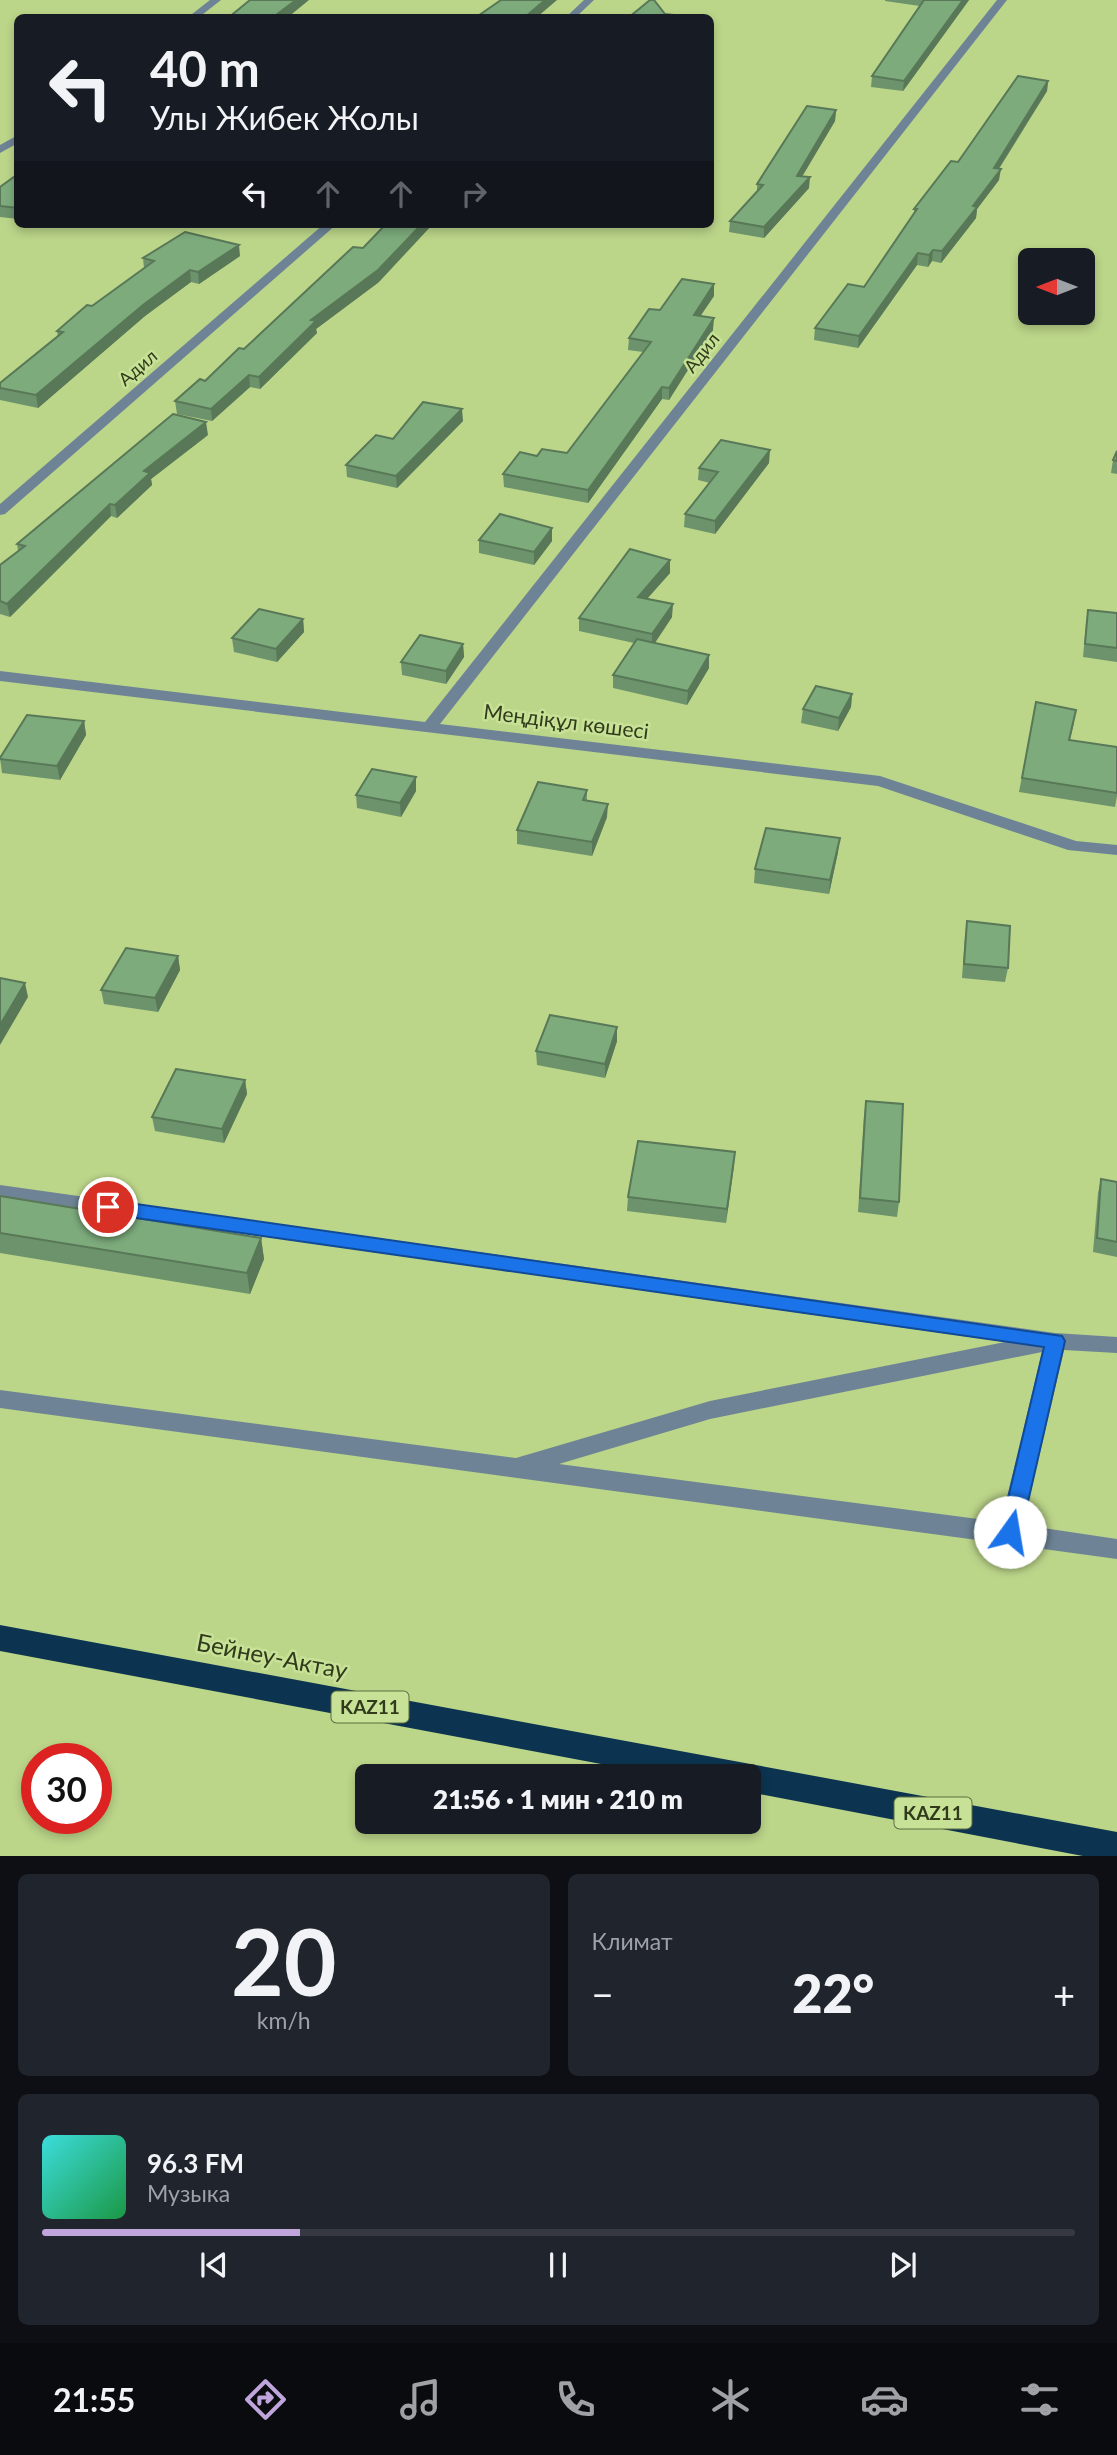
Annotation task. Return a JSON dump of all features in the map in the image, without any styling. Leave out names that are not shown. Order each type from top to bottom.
[{"type":"highway","name":"Бейнеу-Актау","points":[[0,1638],[675,1764]]},
{"type":"highway","name":"KAZ11","points":[[761,1780],[1117,1847]]},
{"type":"street","points":[[197,14],[216,0]]},
{"type":"street","points":[[573,14],[589,0]]},
{"type":"street","name":"Адил","points":[[429,727],[1002,0]]},
{"type":"street","name":"Адил","points":[[0,511],[326,228]]},
{"type":"street","name":"Меңдіқұл көшесі","points":[[0,676],[880,781],[1074,846],[1117,850]]},
{"type":"street","points":[[0,1192],[1055,1341],[1117,1345]]},
{"type":"street","points":[[517,1467],[710,1410],[1055,1341]]},
{"type":"street","points":[[1010,1532],[1055,1341]]},
{"type":"street","points":[[0,1399],[1010,1532],[1117,1549]]},
{"type":"building","points":[[250,0],[296,0],[277,14],[233,14]]},
{"type":"building","points":[[501,0],[545,0],[529,14],[481,14]]},
{"type":"building","points":[[650,0],[654,0],[665,14],[633,14]]},
{"type":"building","points":[[924,0],[963,0],[904,81],[872,76]]},
{"type":"building","points":[[1018,76],[1048,81],[994,168],[1001,169],[973,206],[977,207],[942,251],[933,250],[929,255],[918,253],[859,336],[815,328],[848,284],[864,287],[917,209],[914,209],[951,161],[958,162]]},
{"type":"building","points":[[807,106],[836,110],[797,176],[810,177],[764,227],[730,221],[763,185],[757,184]]},
{"type":"building","points":[[14,177],[14,208],[0,206],[0,187]]},
{"type":"building","points":[[382,228],[418,228],[378,270],[311,320],[316,321],[259,377],[249,375],[211,409],[175,401],[200,379],[205,381],[239,348],[244,349],[353,247],[363,248]]},
{"type":"building","points":[[185,232],[239,245],[198,272],[190,270],[143,305],[36,395],[0,388],[0,383],[63,332],[57,331],[87,305],[92,306],[154,261],[143,258]]},
{"type":"building","points":[[682,279],[714,284],[694,315],[714,318],[669,388],[662,387],[588,490],[503,474],[520,452],[537,456],[542,449],[567,453],[651,342],[629,338],[649,309],[660,310]]},
{"type":"building","points":[[423,402],[462,409],[396,476],[346,465],[376,435],[393,439]]},
{"type":"building","points":[[173,414],[206,422],[144,471],[150,473],[115,505],[110,504],[7,604],[0,601],[0,565],[25,546],[17,544]]},
{"type":"building","points":[[721,440],[770,450],[715,521],[685,514],[718,472],[699,468]]},
{"type":"building","points":[[500,514],[552,528],[534,552],[479,540]]},
{"type":"building","points":[[630,549],[670,560],[638,597],[673,604],[652,634],[579,618]]},
{"type":"building","points":[[259,609],[303,619],[276,649],[232,638]]},
{"type":"building","points":[[1088,610],[1117,613],[1117,648],[1085,644]]},
{"type":"building","points":[[420,635],[463,644],[446,671],[401,662]]},
{"type":"building","points":[[637,639],[709,655],[688,691],[613,675]]},
{"type":"building","points":[[816,686],[852,694],[839,718],[803,709]]},
{"type":"building","points":[[1036,702],[1076,710],[1069,740],[1117,747],[1117,793],[1022,778]]},
{"type":"building","points":[[27,715],[84,721],[57,766],[0,759]]},
{"type":"building","points":[[372,769],[416,777],[400,803],[356,795]]},
{"type":"building","points":[[538,782],[587,790],[583,800],[608,804],[592,842],[517,830]]},
{"type":"building","points":[[766,828],[840,838],[830,880],[755,869]]},
{"type":"building","points":[[967,921],[1010,926],[1008,968],[964,964]]},
{"type":"building","points":[[126,948],[178,956],[155,998],[101,990]]},
{"type":"building","points":[[0,978],[25,983],[0,1025]]},
{"type":"building","points":[[550,1015],[617,1027],[605,1064],[536,1051]]},
{"type":"building","points":[[176,1069],[245,1080],[222,1129],[152,1117]]},
{"type":"building","points":[[866,1101],[903,1104],[899,1202],[860,1198]]},
{"type":"building","points":[[638,1141],[735,1152],[727,1209],[628,1197]]},
{"type":"building","points":[[1101,1179],[1117,1182],[1117,1242],[1097,1238]]},
{"type":"building","points":[[0,1196],[261,1238],[247,1273],[0,1233]]},
{"type":"route","points":[[108,1207],[1055,1341],[1010,1532]]}]
